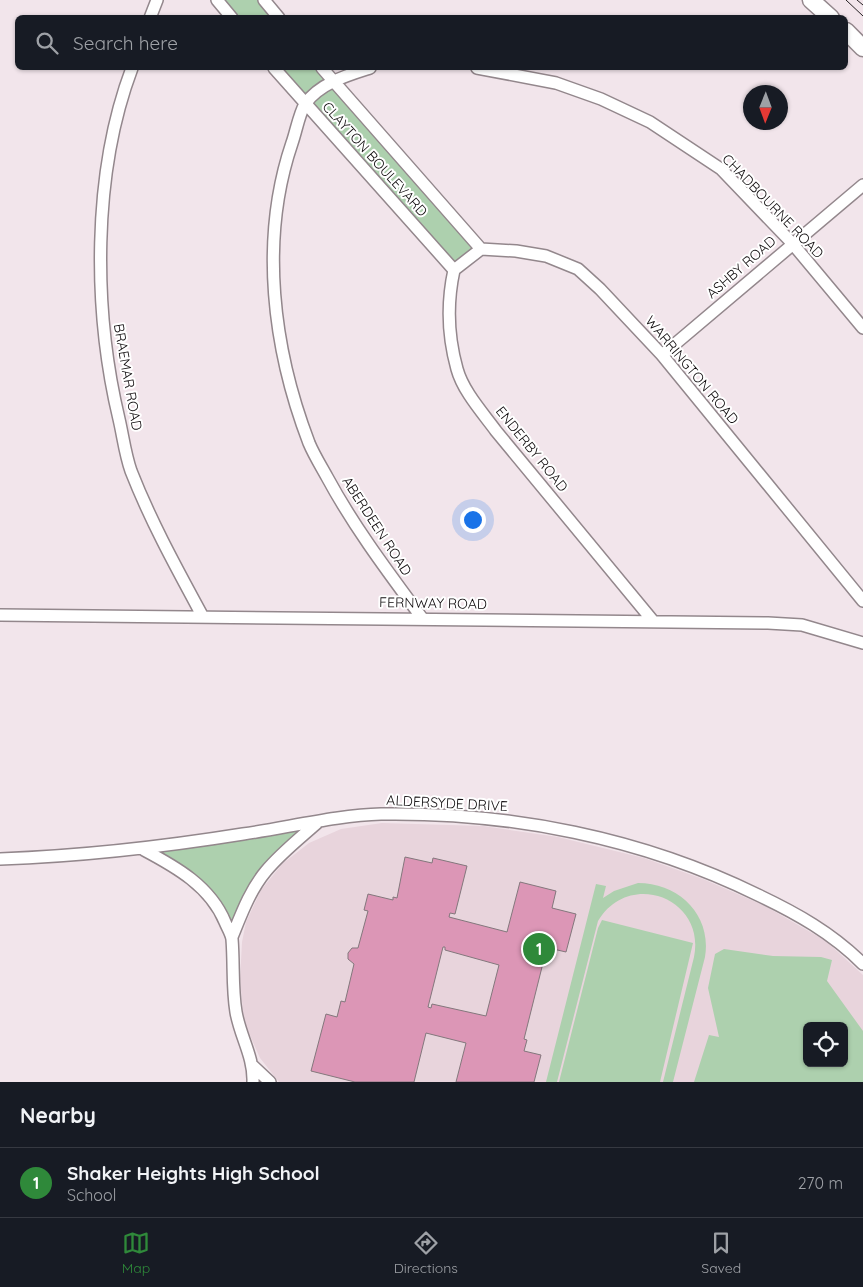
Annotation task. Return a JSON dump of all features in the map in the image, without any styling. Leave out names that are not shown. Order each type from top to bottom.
[{"type":"main road","points":[[811,0],[828,15]]},
{"type":"main road","points":[[848,33],[863,48]]},
{"type":"street","points":[[151,15],[157,0]]},
{"type":"street","points":[[217,0],[230,15]]},
{"type":"street","points":[[264,0],[276,15]]},
{"type":"street","name":"BRAEMAR ROAD","points":[[131,70],[112,142],[103,214],[101,305],[105,352],[130,469],[157,531],[203,617]]},
{"type":"street","name":"CLAYTON BOULEVARD","points":[[276,70],[454,270]]},
{"type":"street","name":"CLAYTON BOULEVARD","points":[[324,70],[481,249]]},
{"type":"street","points":[[305,104],[333,80],[364,70]]},
{"type":"street","name":"CHADBOURNE ROAD","points":[[488,70],[556,83],[601,99],[650,122],[721,168],[792,243],[863,328]]},
{"type":"street","name":"ABERDEEN ROAD","points":[[305,104],[285,165],[277,204],[273,273],[279,338],[293,395],[310,445],[343,507],[374,555],[422,618]]},
{"type":"street","name":"ASHBY ROAD","points":[[662,355],[792,243],[863,185]]},
{"type":"street","points":[[454,270],[481,249]]},
{"type":"street","name":"WARRINGTON ROAD","points":[[481,249],[516,251],[546,256],[578,269],[662,355],[863,601]]},
{"type":"street","name":"ENDERBY ROAD","points":[[454,270],[449,292],[450,333],[457,370],[474,401],[496,431],[653,621]]},
{"type":"street","name":"FERNWAY ROAD","points":[[0,615],[422,618],[802,625],[863,643]]},
{"type":"street","name":"ALDERSYDE DRIVE","points":[[0,859],[144,850],[380,814],[454,816],[512,822],[611,840],[674,859],[770,900],[822,929],[849,950],[863,964]]},
{"type":"street","points":[[253,1082],[253,1066],[242,1036],[233,994],[232,937],[241,914],[264,873],[279,856],[317,823]]},
{"type":"street","points":[[144,850],[172,864],[202,889],[222,915],[232,937]]},
{"type":"street","points":[[253,1066],[270,1082]]},
{"type":"shaded area","points":[[382,823],[483,826],[558,837],[644,858],[703,879],[765,906],[826,941],[863,975],[863,1082],[279,1082],[260,1058],[244,1022],[240,980],[242,942],[246,922],[261,890],[283,863],[309,843],[341,829]]},
{"type":"green space","points":[[217,0],[264,0],[277,15],[230,15]]},
{"type":"green space","points":[[276,70],[324,70],[481,249],[454,270]]},
{"type":"green space","points":[[317,823],[279,856],[232,937],[215,903],[144,850]]},
{"type":"green space","points":[[638,883],[653,884],[667,889],[679,895],[690,904],[698,915],[706,942],[705,957],[673,1082],[663,1082],[694,957],[695,936],[688,919],[677,906],[662,897],[645,894],[628,896],[612,905],[598,921],[557,1082],[546,1082],[596,884],[606,886],[603,898],[614,891]]},
{"type":"green space","points":[[602,920],[693,943],[660,1082],[559,1082],[598,928]]},
{"type":"green space","points":[[724,949],[773,956],[821,957],[832,960],[827,981],[863,1031],[863,1082],[694,1082],[709,1035],[719,1037],[708,988],[715,954]]},
{"type":"building","points":[[405,857],[432,863],[433,858],[467,866],[455,914],[450,913],[449,917],[507,932],[520,882],[556,891],[552,908],[576,914],[566,952],[549,948],[546,963],[543,963],[524,1039],[527,1040],[524,1051],[541,1055],[534,1082],[456,1082],[466,1043],[426,1033],[414,1082],[355,1082],[311,1071],[326,1014],[337,1017],[341,1001],[345,1002],[354,964],[348,959],[348,953],[352,948],[358,948],[368,911],[364,910],[368,894],[393,900],[393,897],[397,898]],"holes":[[[443,947],[445,947],[445,950],[499,965],[486,1016],[432,1004],[431,1008],[428,1007]]]},
{"type":"tram line","points":[[846,0],[863,16]]},
{"type":"tram line","points":[[857,0],[863,5]]},
{"type":"place","name":"Shaker Heights High School","points":[[539,949]]}]
